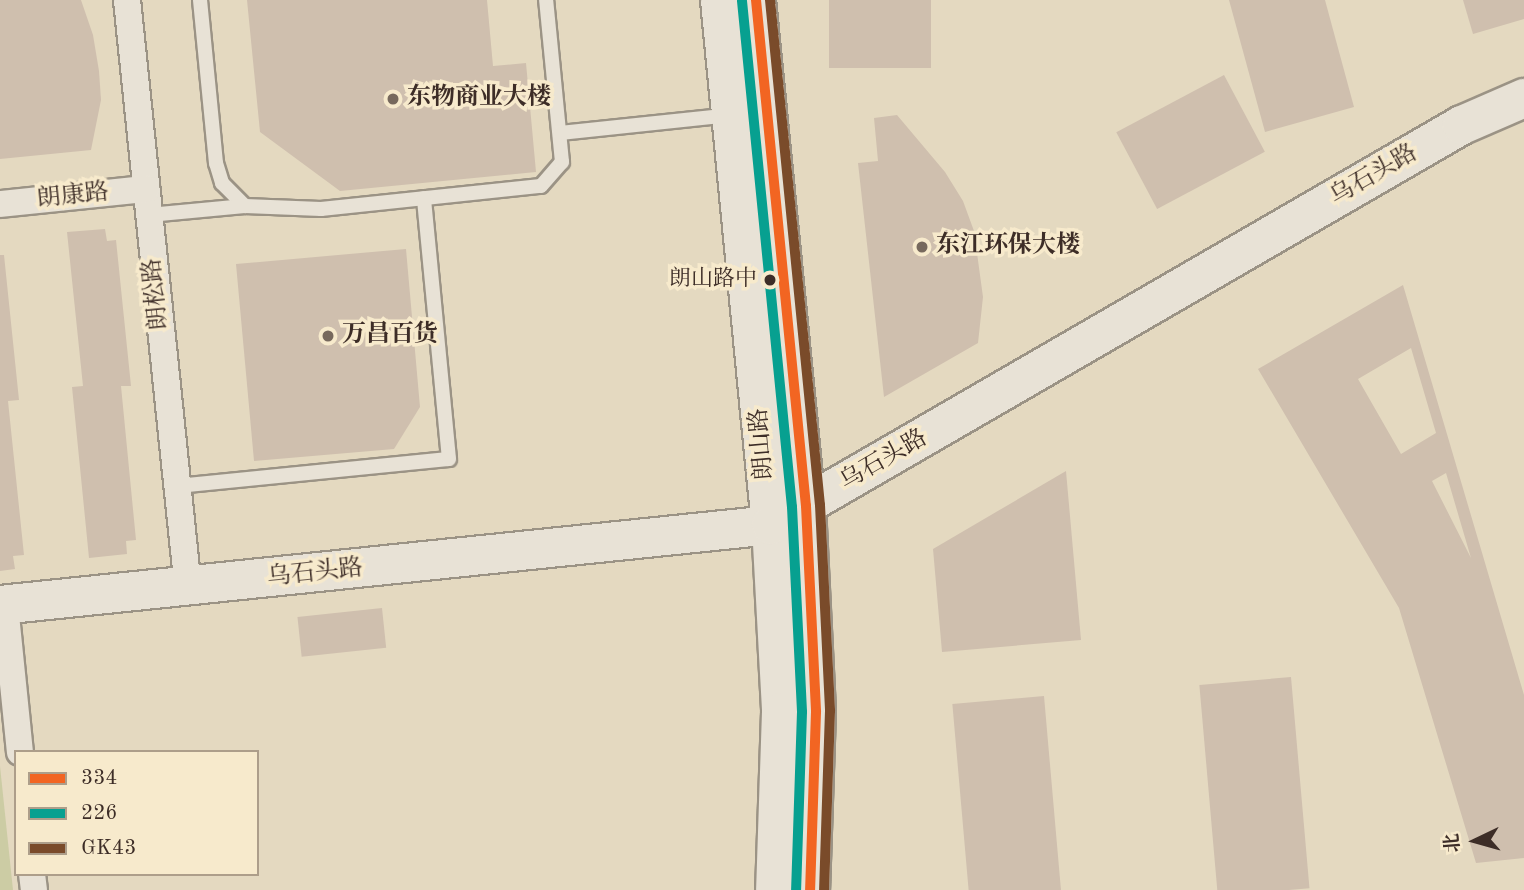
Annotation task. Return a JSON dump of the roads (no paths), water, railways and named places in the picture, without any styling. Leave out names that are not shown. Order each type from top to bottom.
[{"type":"main road","name":"朗山路","points":[[720,0],[771,525],[780,712],[775,890]]},
{"type":"main road","name":"朗山路","points":[[756,0],[806,506],[816,712],[810,890]]},
{"type":"main road","name":"乌石头路","points":[[3,605],[188,588],[771,525],[1462,125],[1524,98]]},
{"type":"street","name":"朗松路","points":[[127,0],[188,588]]},
{"type":"street","name":"朗康路","points":[[0,204],[148,202]]},
{"type":"street","points":[[3,605],[20,750]]},
{"type":"lane","points":[[200,0],[216,163],[222,183],[245,205]]},
{"type":"lane","points":[[148,202],[321,209],[541,186],[562,162],[546,0]]},
{"type":"lane","points":[[560,132],[732,115]]},
{"type":"lane","points":[[177,486],[449,459],[424,198]]},
{"type":"place","name":"东物商业大楼","points":[[393,99]]},
{"type":"place","name":"东江环保大楼","points":[[922,247]]},
{"type":"place","name":"朗山路中","points":[[770,280]]},
{"type":"place","name":"万昌百货","points":[[328,336]]}]
